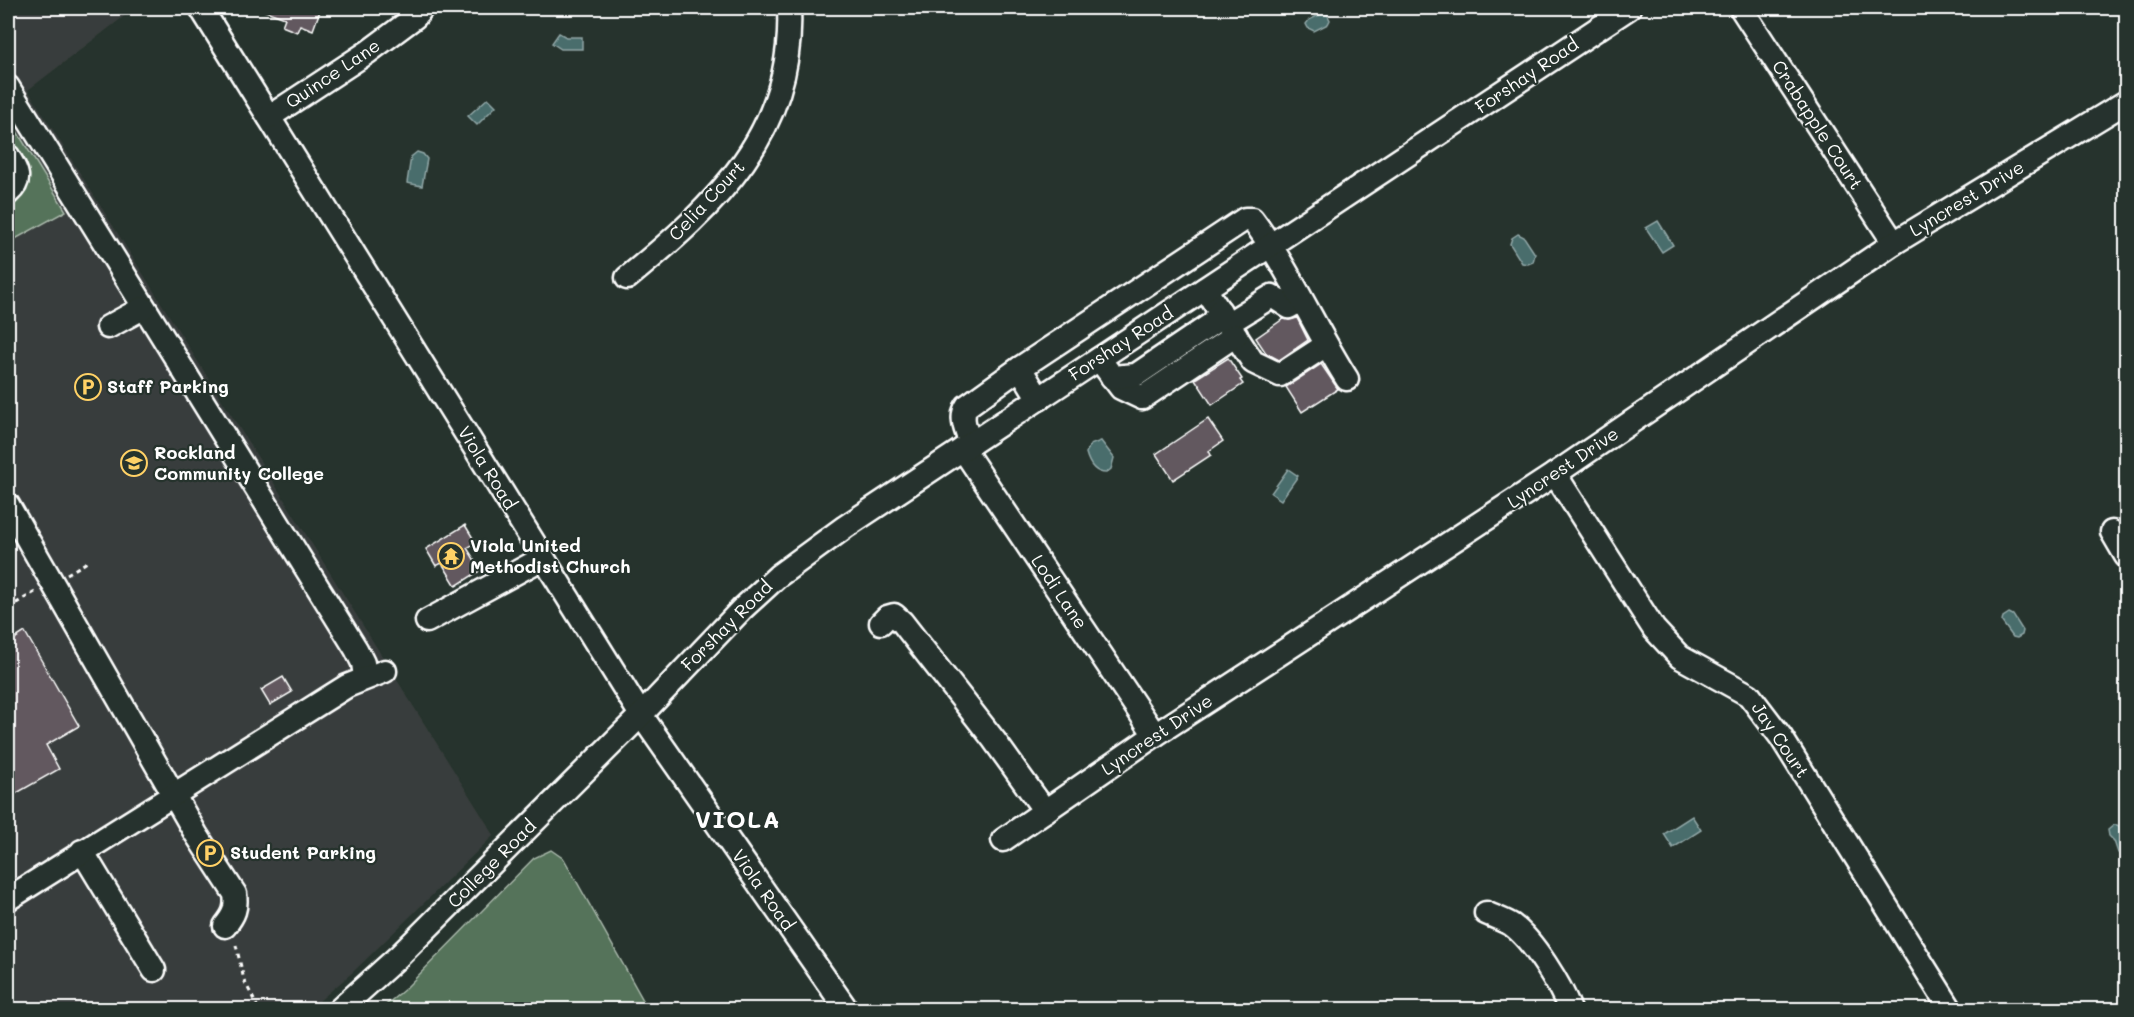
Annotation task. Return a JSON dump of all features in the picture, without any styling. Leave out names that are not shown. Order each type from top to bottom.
[{"type":"street","name":"Viola Road","points":[[201,8],[641,715],[847,1010]]},
{"type":"street","name":"Quince Lane","points":[[269,117],[368,51],[416,17],[423,8]]},
{"type":"street","name":"Celia Court","points":[[627,278],[675,238],[713,200],[745,161],[761,136],[784,76],[789,8]]},
{"type":"street","name":"Forshay Road","points":[[641,715],[742,609],[778,576],[828,539],[1039,399],[1106,368],[1205,289],[1629,8]]},
{"type":"street","name":"Crabapple Court","points":[[1741,8],[1894,243]]},
{"type":"street","points":[[8,899],[173,793],[347,686],[375,674],[363,663],[143,308],[11,101]]},
{"type":"street","name":"Lyncrest Drive","points":[[1003,840],[1155,735],[1556,474],[1894,243],[2127,102]]},
{"type":"street","points":[[8,156],[16,170],[17,178],[15,186],[8,193]]},
{"type":"street","points":[[1039,399],[1020,368],[1245,219],[1252,219],[1271,245],[1347,379]]},
{"type":"street","points":[[1205,289],[1253,362],[1280,375],[1326,345]]},
{"type":"street","points":[[1106,368],[1136,375],[1213,323],[1228,323],[1272,296],[1289,307],[1301,300]]},
{"type":"street","points":[[108,327],[143,308]]},
{"type":"street","name":"Lodi Lane","points":[[1020,368],[967,406],[963,412],[967,447],[1155,735]]},
{"type":"street","name":"Jay Court","points":[[1556,474],[1654,629],[1680,657],[1749,695],[1781,736],[1951,1010]]},
{"type":"street","points":[[8,505],[196,834],[235,894],[237,904],[230,935]]},
{"type":"street","points":[[2112,532],[2127,556]]},
{"type":"street","points":[[427,621],[543,558]]},
{"type":"street","points":[[881,623],[887,617],[894,615],[902,622],[987,731],[1045,811]]},
{"type":"street","name":"College Road","points":[[339,1010],[399,957],[641,715]]},
{"type":"street","points":[[82,851],[154,970]]},
{"type":"street","points":[[1486,913],[1511,925],[1531,945],[1566,998],[1570,1010]]},
{"type":"path","points":[[230,935],[244,980],[259,1010]]},
{"type":"shaded area","name":"Rockland Community College","points":[[8,8],[135,8],[28,90],[494,835],[353,972],[318,1002],[322,1009],[8,1009]]},
{"type":"green space","points":[[8,117],[66,211],[8,243]]},
{"type":"green space","points":[[551,850],[564,859],[648,1009],[381,1009],[405,989],[534,858]]},
{"type":"water","points":[[1323,13],[1327,14],[1330,20],[1328,24],[1314,31],[1308,28],[1306,24],[1309,20]]},
{"type":"water","points":[[559,33],[566,37],[582,37],[582,49],[561,49],[552,43]]},
{"type":"water","points":[[488,98],[496,106],[477,125],[468,116]]},
{"type":"water","points":[[417,152],[423,154],[427,159],[422,186],[407,183],[411,157]]},
{"type":"water","points":[[1658,221],[1673,245],[1662,252],[1646,228]]},
{"type":"water","points":[[1518,234],[1524,237],[1535,254],[1533,262],[1522,263],[1510,244],[1512,238]]},
{"type":"water","points":[[1101,441],[1114,458],[1111,469],[1106,473],[1093,467],[1086,453],[1090,445]]},
{"type":"water","points":[[1288,469],[1298,476],[1281,500],[1271,493]]},
{"type":"water","points":[[2009,613],[2013,615],[2023,631],[2022,635],[2017,638],[2013,637],[2002,622],[2003,617]]},
{"type":"water","points":[[1692,816],[1701,830],[1673,848],[1664,834]]},
{"type":"water","points":[[2114,825],[2126,831],[2125,855],[2118,853],[2114,841],[2109,836],[2108,830]]},
{"type":"building","points":[[260,8],[321,8],[313,30],[300,25],[297,32],[282,26],[285,18]]},
{"type":"building","points":[[1297,318],[1308,340],[1279,360],[1266,353],[1256,338],[1283,319]]},
{"type":"building","points":[[1228,358],[1243,384],[1212,405],[1195,379]]},
{"type":"building","points":[[1321,364],[1338,389],[1302,412],[1286,387]]},
{"type":"building","points":[[1208,419],[1223,441],[1209,451],[1211,455],[1173,480],[1156,454]]},
{"type":"building","name":"Viola United Methodist Church","points":[[465,525],[476,543],[467,548],[481,570],[456,586],[442,563],[436,566],[426,549]]},
{"type":"building","points":[[25,632],[79,726],[46,745],[59,769],[8,798],[8,643]]},
{"type":"building","points":[[283,677],[292,692],[270,705],[261,690]]},
{"type":"place","name":"Staff Parking","points":[[88,387]]},
{"type":"place","name":"Rockland Community College","points":[[134,463]]},
{"type":"place","name":"Viola United Methodist Church","points":[[451,556]]},
{"type":"place","name":"Student Parking","points":[[210,853]]},
{"type":"district","name":"VIOLA","points":[[738,820]]}]
